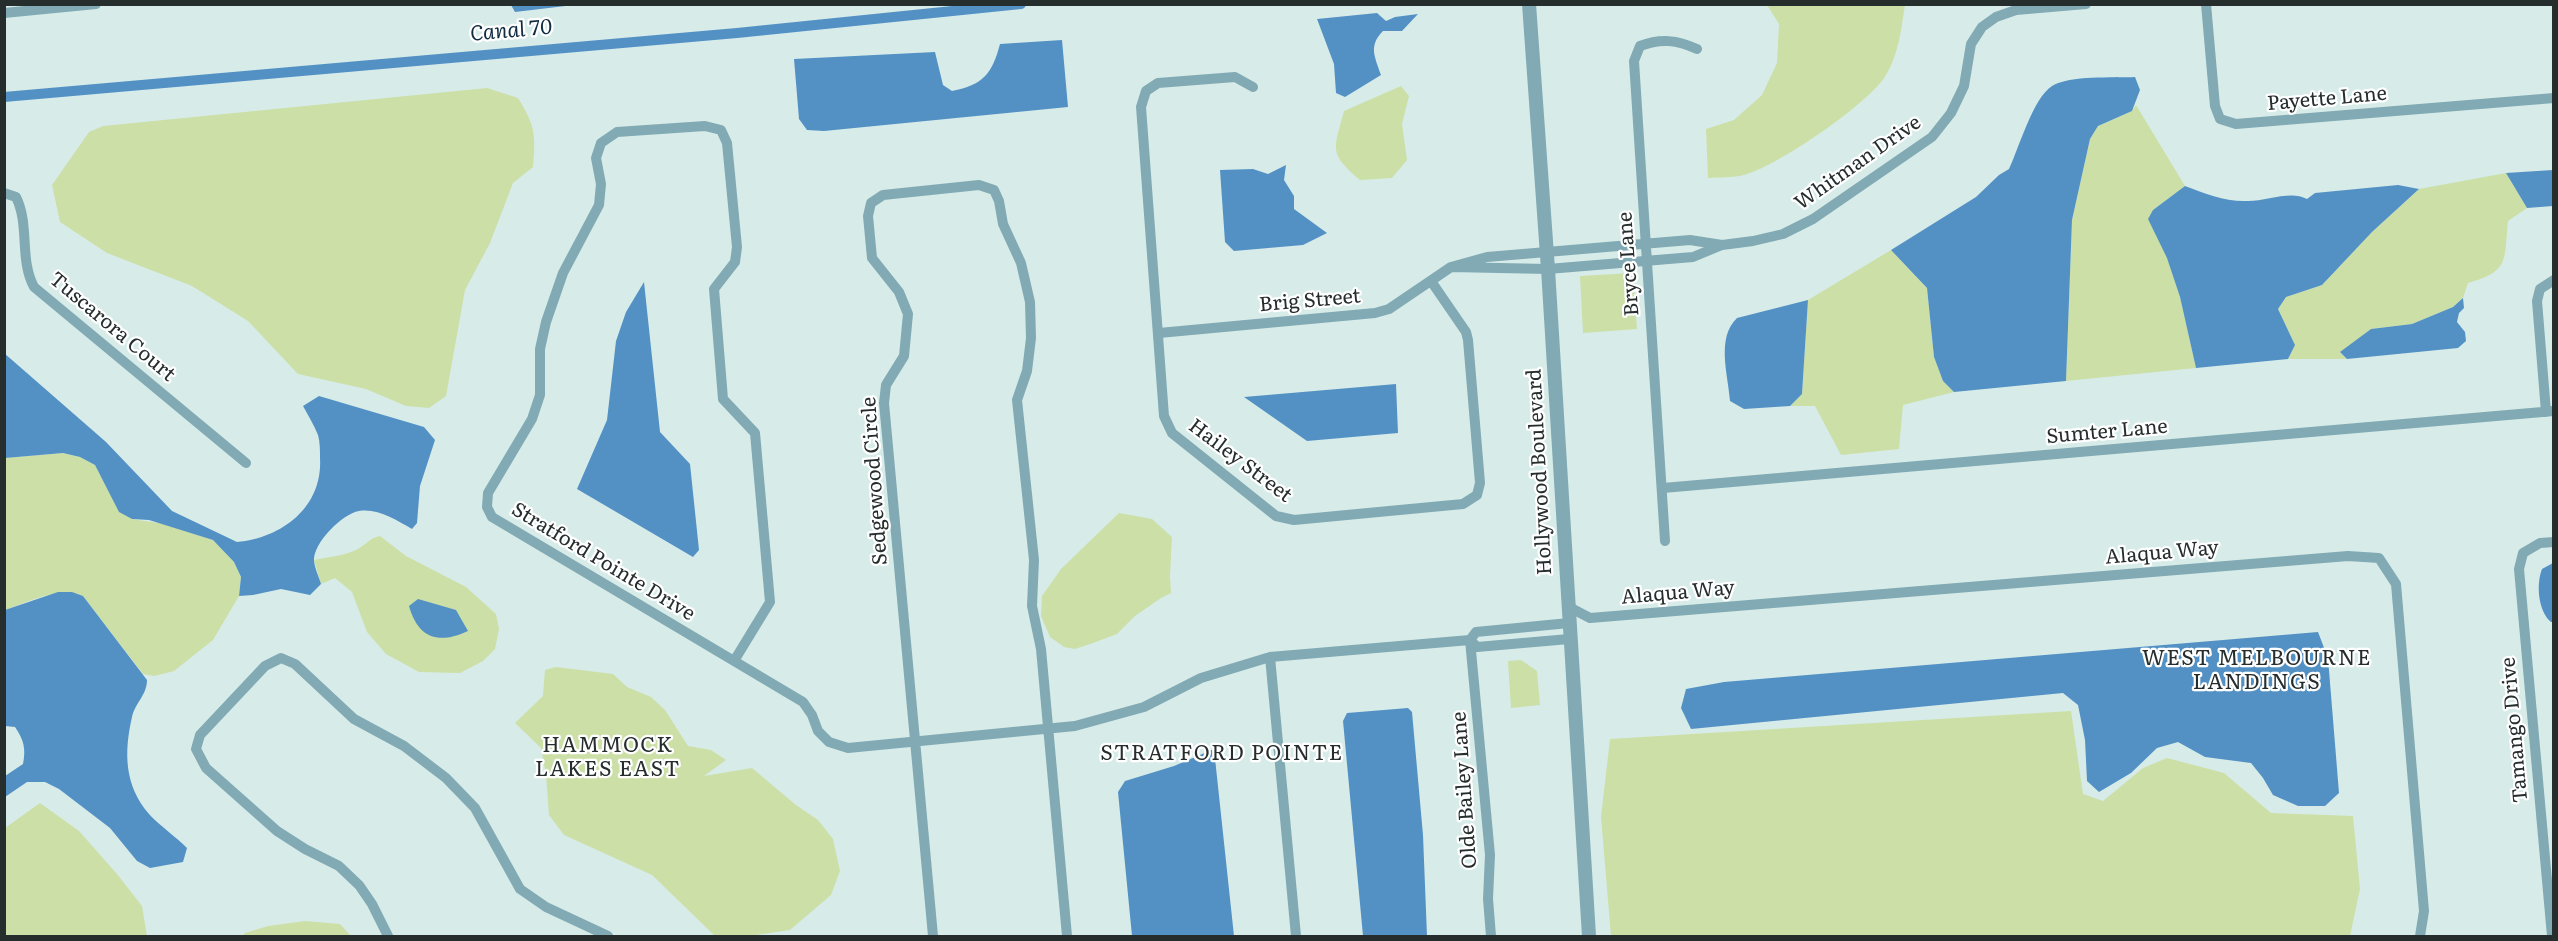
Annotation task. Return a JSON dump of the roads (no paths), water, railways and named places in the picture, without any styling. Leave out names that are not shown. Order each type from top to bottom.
[{"type":"street","points":[[4,13],[26,8],[96,4]]},
{"type":"street","name":"Hollywood Boulevard","points":[[1529,4],[1547,251],[1589,936]]},
{"type":"street","name":"Whitman Drive","points":[[1547,251],[1690,240],[1722,245],[1783,234],[1813,219],[1932,137],[1951,113],[1964,86],[1971,44],[1982,27],[1996,17],[2016,10],[2086,4]]},
{"type":"street","name":"Payette Lane","points":[[2206,4],[2215,106],[2220,118],[2236,124],[2553,98]]},
{"type":"street","name":"Bryce Lane","points":[[1665,541],[1634,61],[1640,46],[1650,42],[1677,40],[1697,49]]},
{"type":"street","name":"Hailey Street","points":[[1253,87],[1235,77],[1158,83],[1146,91],[1140,108],[1164,416],[1172,433],[1276,516],[1294,520],[1463,504],[1476,495],[1480,483],[1468,340],[1466,332],[1431,281]]},
{"type":"street","name":"Stratford Pointe Drive","points":[[734,661],[770,602],[755,433],[723,399],[714,289],[735,262],[737,247],[727,143],[721,130],[705,126],[617,132],[601,143],[596,158],[601,184],[599,205],[563,273],[546,322],[540,349],[540,395],[532,419],[488,493],[487,507],[492,517],[802,702],[812,715],[818,731],[829,742],[848,748],[1075,726],[1144,707],[1201,678],[1270,657],[1470,640]]},
{"type":"street","name":"Sedgewood Circle","points":[[933,936],[884,403],[886,385],[904,356],[908,314],[899,292],[872,258],[868,216],[871,203],[883,195],[979,185],[994,190],[999,201],[1003,224],[1021,263],[1030,302],[1031,338],[1028,360],[1017,400],[1034,561],[1032,606],[1041,650],[1067,936]]},
{"type":"street","name":"Tuscarora Court","points":[[4,193],[16,197],[22,209],[27,274],[34,287],[246,463]]},
{"type":"street","name":"Whitman Drive","points":[[1548,269],[1693,258],[1722,245]]},
{"type":"street","name":"Brig Street","points":[[1159,333],[1375,313],[1389,309],[1451,267],[1487,257],[1547,251]]},
{"type":"street","points":[[1451,267],[1548,269]]},
{"type":"street","points":[[2550,411],[2537,301],[2540,289],[2553,280]]},
{"type":"street","name":"Sumter Lane","points":[[1663,488],[2550,411]]},
{"type":"street","name":"Tamango Drive","points":[[2552,936],[2519,569],[2523,553],[2540,543],[2553,542]]},
{"type":"street","name":"Alaqua Way","points":[[1567,606],[1590,618],[2337,556],[2379,558],[2396,584],[2424,911],[2420,936]]},
{"type":"street","points":[[1569,623],[1476,632],[1470,640],[1477,647],[1569,639]]},
{"type":"street","name":"Olde Bailey Lane","points":[[1470,640],[1491,855],[1488,899],[1491,936]]},
{"type":"street","points":[[1270,657],[1296,936]]},
{"type":"street","points":[[388,936],[372,904],[359,885],[339,866],[305,849],[277,831],[206,768],[196,749],[200,735],[265,666],[281,658],[295,664],[354,719],[404,746],[446,778],[475,808],[520,889],[546,907],[609,936]]},
{"type":"water","points":[[511,5],[574,5],[515,12]]},
{"type":"water","points":[[1377,13],[1386,21],[1395,17],[1418,14],[1402,31],[1383,31],[1378,36],[1374,52],[1381,75],[1345,97],[1336,93],[1334,64],[1317,19]]},
{"type":"water","points":[[1062,40],[1068,107],[824,131],[807,130],[799,119],[794,59],[935,52],[943,85],[952,91],[971,85],[985,76],[1000,44]]},
{"type":"water","points":[[2135,77],[2140,90],[2132,111],[2098,126],[2090,139],[2072,220],[2066,381],[1954,392],[1943,381],[1934,357],[1927,288],[1891,250],[1976,197],[1999,175],[2009,169],[2033,112],[2045,92],[2052,86],[2069,80]]},
{"type":"water","points":[[1286,165],[1284,180],[1294,196],[1294,209],[1327,233],[1303,245],[1234,251],[1225,242],[1220,170],[1253,169],[1268,174]]},
{"type":"water","points":[[2553,170],[2553,206],[2527,208],[2506,173]]},
{"type":"water","points":[[2398,185],[2419,189],[2372,232],[2322,285],[2286,297],[2278,309],[2295,345],[2288,359],[2196,368],[2180,297],[2167,258],[2148,219],[2153,210],[2185,186],[2223,199],[2255,201],[2286,196],[2307,199],[2315,193]]},
{"type":"water","points":[[644,282],[660,432],[690,464],[699,550],[693,557],[577,489],[607,420],[616,341],[626,312]]},
{"type":"water","points":[[2463,298],[2464,308],[2459,313],[2457,322],[2465,332],[2466,341],[2458,348],[2347,359],[2340,352],[2371,329],[2412,324],[2453,307]]},
{"type":"water","points":[[1808,300],[1802,394],[1790,406],[1744,409],[1730,401],[1725,346],[1731,326],[1737,318]]},
{"type":"water","points":[[4,353],[106,442],[172,511],[237,542],[254,539],[284,527],[307,505],[315,491],[319,476],[320,449],[318,435],[303,406],[319,396],[424,427],[435,440],[420,486],[417,523],[412,529],[373,511],[352,513],[337,523],[318,546],[314,561],[321,584],[310,595],[281,589],[239,596],[241,577],[234,562],[213,540],[149,520],[132,519],[119,512],[95,465],[80,457],[63,453],[5,458]]},
{"type":"water","points":[[1396,384],[1398,433],[1307,441],[1244,397]]},
{"type":"water","points":[[2553,563],[2554,622],[2551,622],[2543,611],[2539,589],[2542,569]]},
{"type":"water","points":[[58,592],[72,592],[83,596],[147,680],[129,730],[128,768],[135,792],[149,814],[187,848],[183,862],[150,868],[137,861],[110,828],[59,789],[45,782],[27,782],[5,797],[5,776],[23,764],[24,745],[15,727],[5,726],[5,610]]},
{"type":"water","points":[[418,599],[456,610],[468,631],[447,638],[431,636],[424,632],[413,617],[409,606]]},
{"type":"water","points":[[2318,632],[2328,658],[2339,793],[2325,806],[2298,806],[2273,795],[2251,763],[2205,757],[2178,742],[2157,748],[2131,773],[2099,792],[2087,781],[2085,740],[2078,705],[2063,693],[1691,729],[1681,708],[1686,689],[1724,682]]},
{"type":"water","points":[[1408,708],[1412,712],[1423,835],[1427,936],[1363,936],[1343,721],[1347,713]]},
{"type":"water","points":[[1214,749],[1234,936],[1132,936],[1118,792],[1125,781],[1174,766]]},
{"type":"waterway","name":"Canal 70","points":[[4,97],[737,33],[1021,4]]},
{"type":"district","name":"WEST MELBOURNE LANDINGS","points":[[2257,671]]},
{"type":"district","name":"STRATFORD POINTE","points":[[1222,754]]},
{"type":"district","name":"HAMMOCK LAKES EAST","points":[[608,758]]}]
